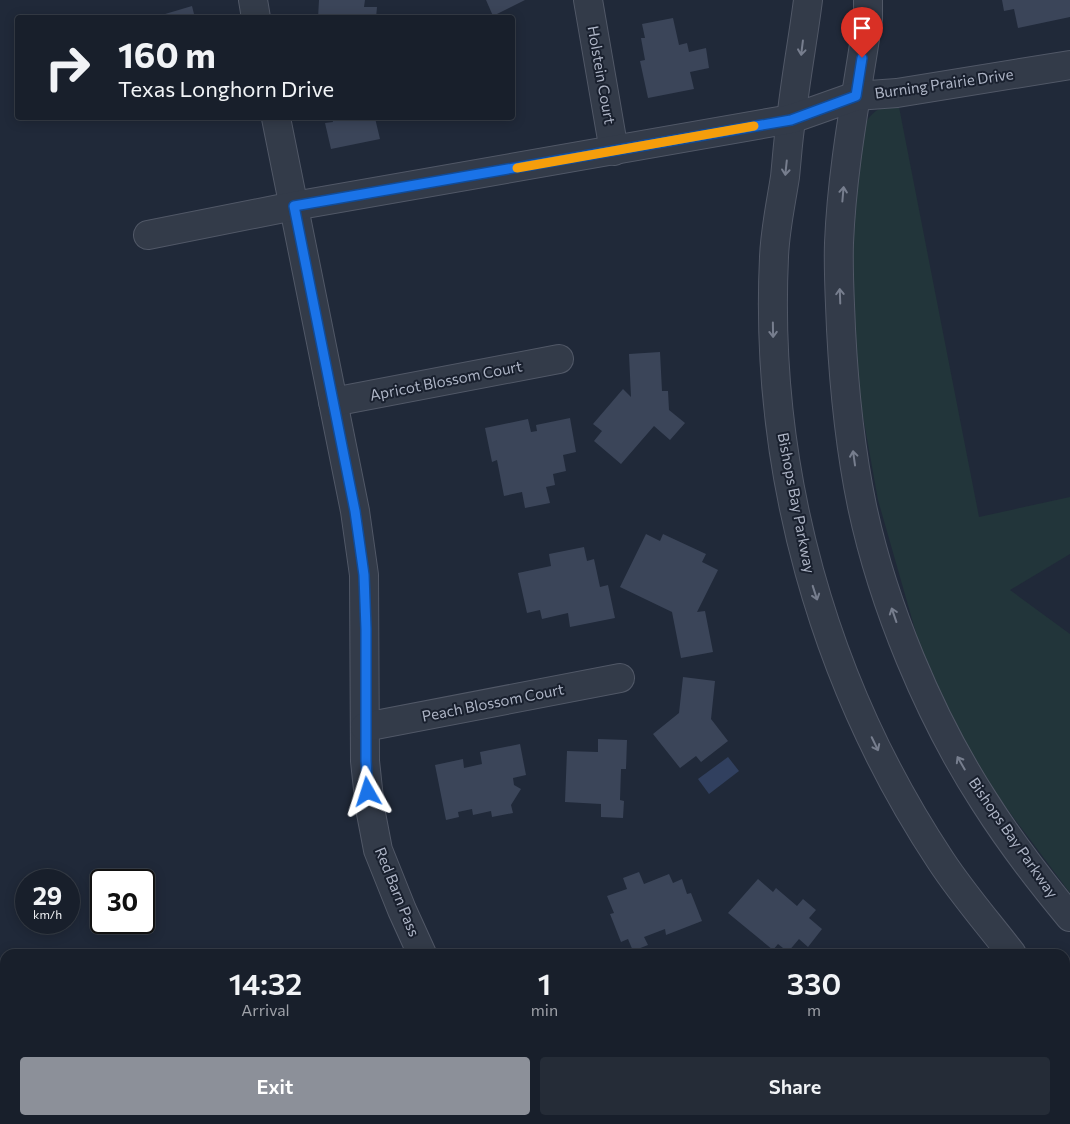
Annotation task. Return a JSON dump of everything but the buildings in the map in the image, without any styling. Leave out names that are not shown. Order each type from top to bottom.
[{"type":"street","points":[[253,0],[256,15]]},
{"type":"street","name":"Holstein Court","points":[[588,0],[614,151]]},
{"type":"street","name":"Bishops Bay Parkway","points":[[808,0],[774,254],[774,339],[778,398],[787,471],[800,536],[811,582],[832,644],[850,690],[885,766],[943,864],[1008,949]]},
{"type":"street","name":"Bishops Bay Parkway","points":[[868,0],[868,19],[841,213],[840,285],[846,403],[866,527],[907,649],[948,738],[983,800],[1010,840],[1070,917]]},
{"type":"street","name":"Burning Prairie Drive","points":[[148,235],[294,206],[791,120],[856,96],[897,93],[1070,67]]},
{"type":"street","name":"Red Barn Pass","points":[[276,120],[355,511],[364,575],[365,728],[369,798],[378,850],[420,949]]},
{"type":"street","name":"Apricot Blossom Court","points":[[333,402],[559,359]]},
{"type":"street","name":"Peach Blossom Court","points":[[365,728],[620,678]]},
{"type":"green space","points":[[898,102],[979,517],[1070,497],[1070,554],[1010,590],[1070,634],[1070,893],[972,762],[922,654],[878,500],[857,383],[851,273],[856,189],[866,122],[872,114],[880,109]]},
{"type":"water","points":[[728,757],[739,771],[709,794],[698,779]]},
{"type":"slow traffic","points":[[517,168],[754,126]]},
{"type":"route","points":[[368,792],[364,575],[355,511],[294,206],[791,120],[856,96],[862,58]]}]
